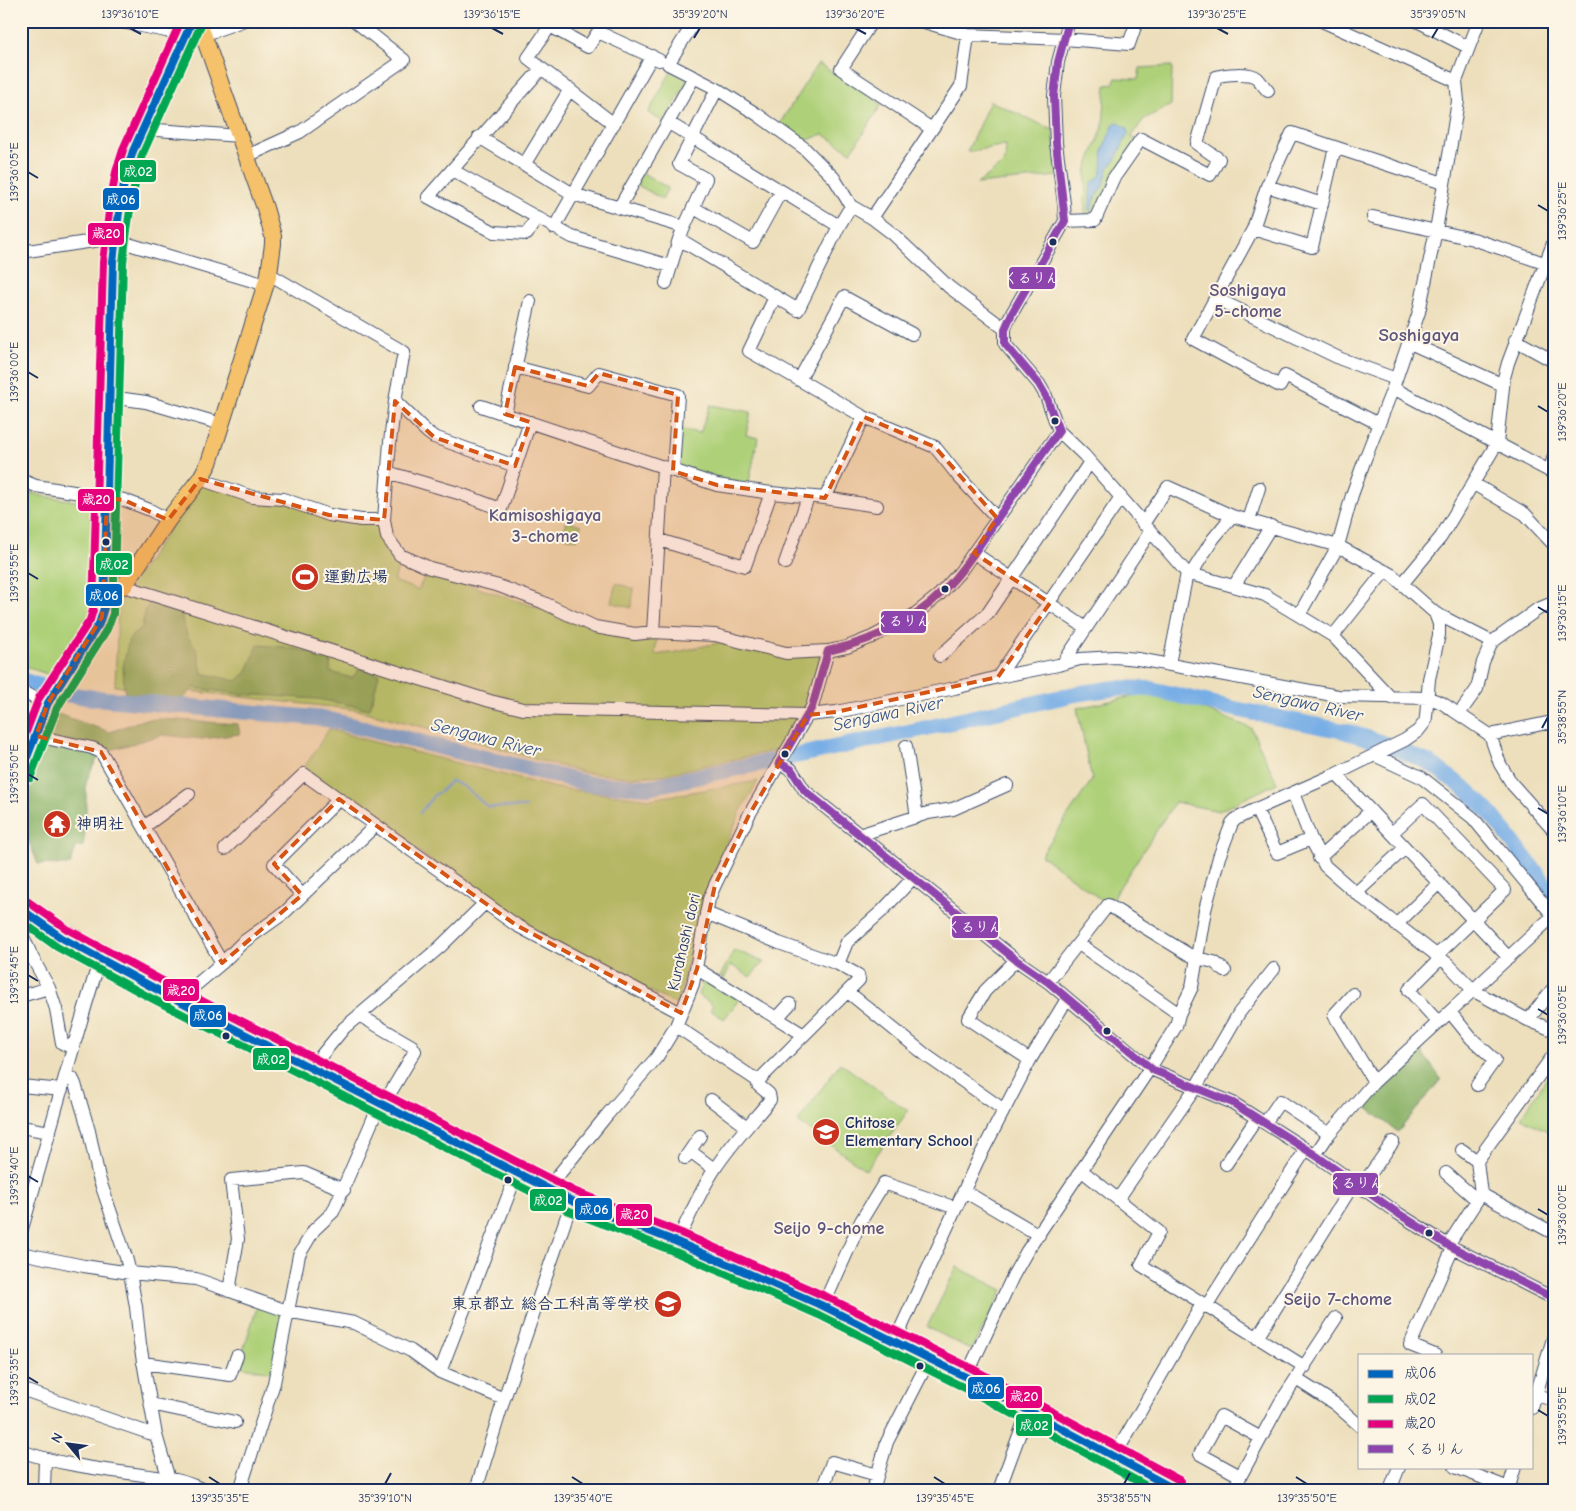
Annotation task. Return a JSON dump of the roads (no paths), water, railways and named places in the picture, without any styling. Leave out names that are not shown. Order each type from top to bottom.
[{"type":"main road","points":[[23,768],[49,701],[102,616],[105,603],[114,262],[120,204],[133,151],[188,23],[204,35],[273,236],[273,253],[267,279],[210,463],[168,520],[124,586]]},
{"type":"street","points":[[116,21],[171,32],[188,23]]},
{"type":"street","points":[[204,35],[242,21]]},
{"type":"street","points":[[247,156],[300,132],[404,60],[355,21]]},
{"type":"street","points":[[668,64],[695,21]]},
{"type":"street","points":[[872,21],[841,70],[932,129]]},
{"type":"street","points":[[921,21],[968,35],[1129,44],[1137,21]]},
{"type":"street","points":[[1069,21],[1058,62],[1054,96],[1056,143],[1064,204],[1064,221],[1012,313],[1005,329],[1005,344],[1039,384],[1046,396],[1059,431],[1090,462],[1189,573],[1265,595],[1334,636],[1391,698]]},
{"type":"street","points":[[1322,21],[1456,81]]},
{"type":"street","points":[[1417,21],[1468,48]]},
{"type":"street","points":[[1299,615],[1338,546],[1352,495],[1419,312],[1436,230],[1458,101],[1456,81],[1479,21]]},
{"type":"street","points":[[614,124],[528,58],[549,24],[588,47],[598,32],[652,56],[717,89],[758,116],[804,148],[834,178],[851,206],[872,218],[893,234],[949,287],[1005,329]]},
{"type":"street","points":[[872,218],[961,86],[968,35]]},
{"type":"street","points":[[554,228],[652,56]]},
{"type":"street","points":[[537,218],[527,234],[494,232],[428,198],[479,137],[541,69]]},
{"type":"street","points":[[1064,221],[1095,220],[1113,179],[1141,138],[1210,176],[1219,159],[1197,144],[1216,77],[1222,74],[1251,75],[1268,91]]},
{"type":"street","points":[[619,208],[694,77]]},
{"type":"street","points":[[524,166],[570,89]]},
{"type":"street","points":[[666,283],[681,233],[706,179],[679,164],[717,89]]},
{"type":"street","points":[[669,123],[840,226]]},
{"type":"street","points":[[144,124],[157,130],[240,136]]},
{"type":"street","points":[[1379,424],[1285,376],[1280,386],[1193,339],[1253,229],[1267,186],[1292,134],[1444,183]]},
{"type":"street","points":[[479,137],[573,194],[619,208],[681,233],[775,297],[798,310],[851,206]]},
{"type":"street","points":[[1253,229],[1312,247],[1336,147]]},
{"type":"street","points":[[452,170],[572,237],[670,266]]},
{"type":"street","points":[[1267,186],[1322,204]]},
{"type":"street","points":[[694,208],[753,242],[781,191]]},
{"type":"street","points":[[1373,217],[1473,239],[1544,263]]},
{"type":"street","points":[[21,252],[107,239],[267,279],[404,352],[395,401],[384,520],[387,537],[400,555],[430,568],[499,586],[542,602],[595,627],[635,634],[653,632],[715,635],[786,653],[847,648],[872,637],[914,616],[950,584],[974,553],[1059,431]]},
{"type":"street","points":[[1403,583],[1441,537],[1497,443],[1503,385],[1508,363],[1515,340],[1554,240]]},
{"type":"street","points":[[775,297],[749,351],[864,417],[935,447],[959,477],[998,518]]},
{"type":"street","points":[[799,380],[844,297],[912,334]]},
{"type":"street","points":[[1216,298],[1394,384],[1552,472],[1555,452]]},
{"type":"street","points":[[505,414],[530,301]]},
{"type":"street","points":[[1515,340],[1555,362]]},
{"type":"street","points":[[1408,342],[1503,385]]},
{"type":"street","points":[[516,367],[588,386],[599,373],[678,395],[659,540],[653,632]]},
{"type":"street","points":[[110,397],[146,402],[221,424]]},
{"type":"street","points":[[395,401],[434,437],[515,466]]},
{"type":"street","points":[[481,406],[717,485],[771,494],[825,498],[877,506]]},
{"type":"street","points":[[825,498],[864,417]]},
{"type":"street","points":[[387,472],[458,493],[501,509],[530,422]]},
{"type":"street","points":[[940,656],[988,612],[1090,462]]},
{"type":"street","points":[[200,479],[252,497],[283,499],[329,515],[361,520],[384,520]]},
{"type":"street","points":[[21,480],[36,486],[117,498],[150,510],[168,520]]},
{"type":"street","points":[[1474,484],[1525,514],[1555,546]]},
{"type":"street","points":[[1063,663],[1147,528],[1168,487],[1232,516],[1338,546],[1385,571],[1403,583],[1435,614],[1492,642]]},
{"type":"street","points":[[1249,520],[1259,488]]},
{"type":"street","points":[[659,540],[745,566],[771,494]]},
{"type":"street","points":[[785,563],[808,497]]},
{"type":"street","points":[[998,677],[1050,603],[1120,497]]},
{"type":"street","points":[[1169,664],[1189,573],[1232,516]]},
{"type":"street","points":[[1234,586],[1271,526]]},
{"type":"street","points":[[974,553],[1086,628]]},
{"type":"street","points":[[1334,636],[1385,571]]},
{"type":"street","points":[[124,586],[490,701],[522,709],[808,714],[836,712],[1058,666],[1063,663],[1094,658],[1118,657],[1169,664],[1338,696],[1429,698],[1442,703],[1490,735],[1500,764],[1512,784],[1555,832]]},
{"type":"street","points":[[1459,714],[1477,690],[1483,662],[1492,642],[1538,609],[1555,602]]},
{"type":"street","points":[[966,1377],[1013,1276],[1027,1251],[1150,1068],[1176,1026],[1179,1014],[1192,987],[1205,910],[1228,829],[1236,819],[1377,754],[1412,736],[1422,726],[1426,717],[1429,698],[1431,664],[1439,635],[1439,624],[1435,614]]},
{"type":"street","name":"Kurahashi dori","points":[[548,1188],[657,1057],[676,1026],[688,998],[697,968],[709,899],[738,835],[812,706],[828,651]]},
{"type":"street","points":[[21,692],[49,701]]},
{"type":"street","points":[[1490,735],[1547,723],[1555,724]]},
{"type":"street","points":[[36,736],[92,748],[101,752],[222,963]]},
{"type":"street","points":[[906,746],[917,817]]},
{"type":"street","points":[[1114,1457],[1204,1306],[1311,1152],[1374,1082],[1554,917],[1473,818],[1421,777],[1377,754]]},
{"type":"street","points":[[774,771],[792,770],[805,791],[1016,960],[1048,982],[1150,1068],[1233,1103],[1311,1152],[1399,1214],[1451,1246],[1555,1298]]},
{"type":"street","points":[[225,849],[304,774],[516,925],[681,1013]]},
{"type":"street","points":[[1336,774],[1509,958]]},
{"type":"street","points":[[859,835],[917,817],[953,810],[1007,785]]},
{"type":"street","points":[[1293,793],[1310,839],[1325,866],[1396,925],[1448,964],[1474,990],[1528,1020],[1555,1031]]},
{"type":"street","points":[[144,827],[189,794]]},
{"type":"street","points":[[302,896],[274,864],[339,799]]},
{"type":"street","points":[[1392,833],[1423,804],[1505,890],[1474,920],[1409,990],[1438,1022]]},
{"type":"street","points":[[1256,809],[1278,853],[1310,839]]},
{"type":"street","points":[[1319,858],[1371,810]]},
{"type":"street","points":[[178,1000],[222,963],[242,943],[284,913],[376,825]]},
{"type":"street","points":[[1356,893],[1406,848]]},
{"type":"street","points":[[838,964],[847,942],[882,911],[913,878]]},
{"type":"street","points":[[1396,925],[1439,883]]},
{"type":"street","points":[[311,1068],[344,1028],[440,947],[484,903]]},
{"type":"street","points":[[1048,982],[1108,905],[1196,958],[1214,962],[1225,971]]},
{"type":"street","points":[[21,909],[62,938],[100,959],[517,1173],[572,1200],[677,1242],[824,1306],[930,1358],[1176,1490]]},
{"type":"street","points":[[706,913],[778,943],[838,964],[858,975],[859,980],[848,992],[758,1081]]},
{"type":"street","points":[[21,932],[32,957],[50,988],[62,1043],[72,1046]]},
{"type":"street","points":[[1079,944],[1179,1014]]},
{"type":"street","points":[[21,1232],[62,1090],[72,1046],[100,959]]},
{"type":"street","points":[[1016,960],[985,991],[968,1019],[1030,1060]]},
{"type":"street","points":[[697,968],[804,1035]]},
{"type":"street","points":[[1118,1199],[1196,1087],[1239,1013],[1274,969]]},
{"type":"street","points":[[1528,1020],[1555,986]]},
{"type":"street","points":[[21,996],[50,988]]},
{"type":"street","points":[[848,992],[927,1056],[1004,1110]]},
{"type":"street","points":[[1353,994],[1334,1015],[1374,1082]]},
{"type":"street","points":[[895,1341],[964,1191],[1004,1110],[1030,1060],[1067,999]]},
{"type":"street","points":[[777,1018],[790,1004]]},
{"type":"street","points":[[1450,1012],[1472,1038],[1495,1060],[1476,1085]]},
{"type":"street","points":[[240,1490],[274,1383],[299,1255],[314,1230],[333,1212],[381,1104],[415,1051],[412,1046],[359,1015]]},
{"type":"street","points":[[676,1026],[758,1081],[758,1085],[769,1094],[770,1100],[714,1169],[677,1242]]},
{"type":"street","points":[[1432,1354],[1410,1345],[1451,1246],[1479,1197],[1478,1161],[1555,1053]]},
{"type":"street","points":[[66,1075],[72,1078],[75,1084],[99,1178],[130,1273],[143,1364],[156,1435],[172,1485]]},
{"type":"street","points":[[21,1086],[62,1090]]},
{"type":"street","points":[[711,1100],[747,1127]]},
{"type":"street","points":[[1226,1164],[1261,1120],[1280,1101],[1329,1134]]},
{"type":"street","points":[[21,1127],[50,1132]]},
{"type":"street","points":[[700,1136],[687,1154],[714,1169]]},
{"type":"street","points":[[1257,1338],[1357,1185],[1393,1142]]},
{"type":"street","points":[[1462,1150],[1478,1161]]},
{"type":"street","points":[[1081,1170],[1159,1232],[1141,1265],[1204,1306],[1305,1367]]},
{"type":"street","points":[[229,1291],[238,1240],[231,1180],[304,1173],[344,1190]]},
{"type":"street","points":[[440,1372],[517,1173]]},
{"type":"street","points":[[1446,1174],[1479,1197],[1555,1234]]},
{"type":"street","points":[[824,1306],[861,1221],[884,1183],[956,1208]]},
{"type":"street","points":[[964,1191],[1039,1235]]},
{"type":"street","points":[[476,1490],[504,1399],[572,1200]]},
{"type":"street","points":[[21,1253],[130,1273],[196,1279],[287,1311],[354,1323],[411,1351],[440,1372],[504,1399]]},
{"type":"street","points":[[1233,1490],[1296,1379],[1336,1318]]},
{"type":"street","points":[[1555,1332],[1534,1393],[1555,1401]]},
{"type":"street","points":[[143,1364],[230,1375],[237,1356]]},
{"type":"street","points":[[873,1490],[887,1442],[930,1358]]},
{"type":"street","points":[[1296,1379],[1335,1404],[1358,1424]]},
{"type":"street","points":[[21,1389],[148,1434],[156,1435]]},
{"type":"street","points":[[151,1404],[235,1422]]},
{"type":"street","points":[[999,1490],[1028,1411]]},
{"type":"street","points":[[1240,1476],[1200,1454],[1212,1432],[1221,1416],[1261,1438]]},
{"type":"street","points":[[21,1451],[45,1459],[205,1490]]},
{"type":"street","points":[[44,1490],[45,1459]]},
{"type":"street","points":[[822,1490],[832,1462],[877,1475]]},
{"type":"street","points":[[1390,1490],[1398,1468]]},
{"type":"street","points":[[1458,1468],[1510,1489],[1515,1468]]},
{"type":"water","points":[[1117,122],[1128,129],[1128,134],[1114,162],[1108,168],[1104,184],[1095,198],[1091,211],[1089,211],[1091,183],[1100,176],[1104,147],[1114,124]]},
{"type":"waterway","name":"Sengawa River","points":[[21,680],[66,694],[94,698],[326,719],[590,784],[649,787],[913,731],[1075,694],[1116,688],[1151,689],[1235,709],[1344,731],[1383,743],[1430,763],[1467,790],[1491,814],[1555,897]]},
{"type":"waterway","points":[[420,813],[434,795],[451,781],[463,786],[488,807],[526,807]]},
{"type":"place","name":"運動広場","points":[[305,577]]},
{"type":"place","name":"神明社","points":[[57,824]]},
{"type":"place","name":"Chitose Elementary School","points":[[826,1132]]},
{"type":"place","name":"東京都立 総合工科高等学校","points":[[668,1304]]},
{"type":"district","name":"Soshigaya 5-chome","points":[[1248,300]]},
{"type":"district","name":"Soshigaya","points":[[1419,335]]},
{"type":"district","name":"Kamisoshigaya 3-chome","points":[[545,525]]},
{"type":"district","name":"Seijo 9-chome","points":[[829,1228]]},
{"type":"district","name":"Seijo 7-chome","points":[[1338,1299]]}]
